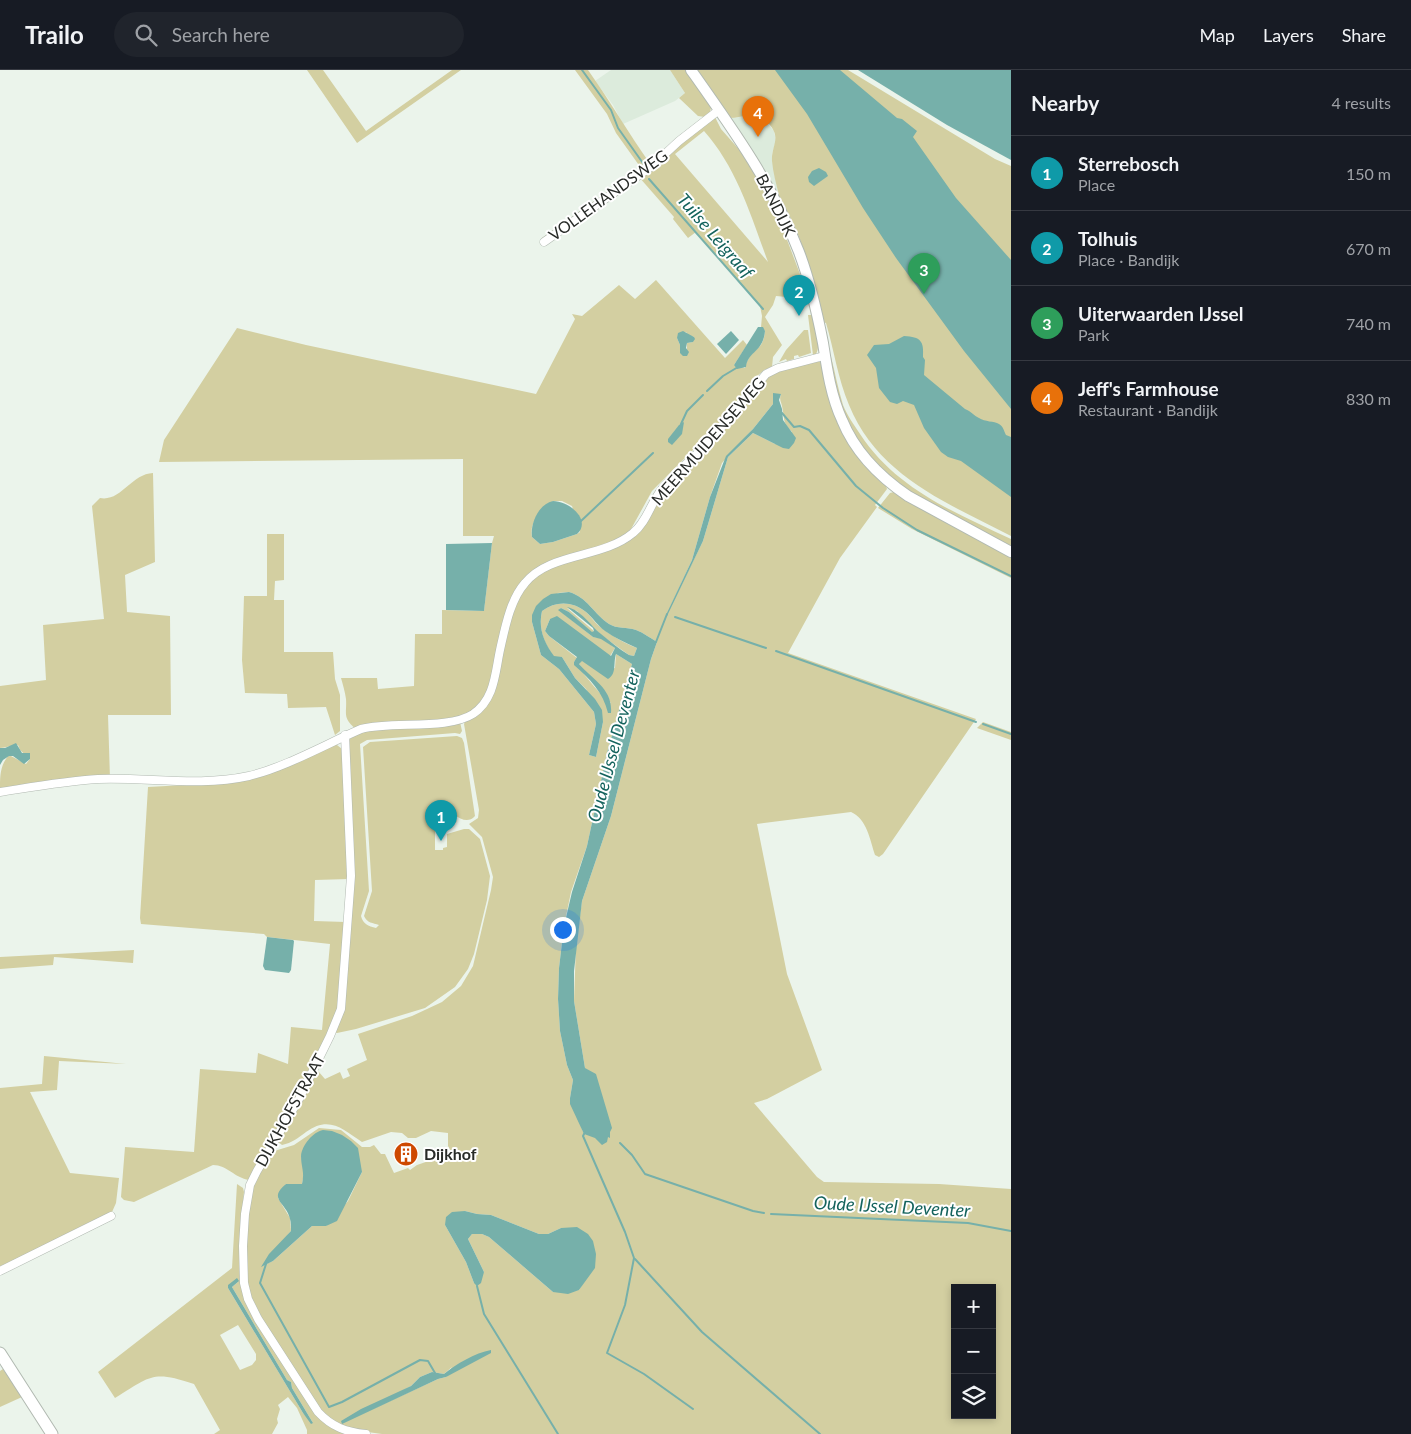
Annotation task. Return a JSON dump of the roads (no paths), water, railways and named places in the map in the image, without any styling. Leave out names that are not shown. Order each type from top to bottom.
[{"type":"main road","points":[[0,1353],[52,1434]]},
{"type":"street","name":"BANDIJK","points":[[691,70],[755,163],[780,207],[809,281],[834,401],[842,421],[858,449],[878,472],[908,496],[1011,552]]},
{"type":"street","name":"VOLLEHANDSWEG","points":[[544,242],[652,166],[679,141],[719,110]]},
{"type":"street","name":"MEERMUIDENSEWEG","points":[[0,792],[98,779],[207,782],[248,776],[270,770],[361,729],[374,726],[462,720],[474,713],[490,694],[509,614],[523,584],[531,576],[547,566],[597,552],[616,544],[632,534],[640,525],[653,501],[663,488],[705,446],[766,374],[778,368],[824,356]]},
{"type":"street","name":"DIJKHOFSTRAAT","points":[[345,736],[351,876],[341,1009],[299,1099],[250,1185],[245,1214],[243,1246],[244,1283],[248,1299],[258,1319],[318,1412],[339,1429],[366,1434]]},
{"type":"street","points":[[0,1271],[111,1216]]},
{"type":"water","points":[[775,70],[840,70],[897,118],[902,119],[917,131],[913,137],[956,198],[1011,260],[1011,409],[964,351],[896,258],[863,208],[807,114]]},
{"type":"water","points":[[858,70],[1011,70],[1011,160],[947,125]]},
{"type":"water","points":[[819,168],[826,172],[828,176],[814,186],[809,182],[808,177],[812,171]]},
{"type":"water","points":[[758,327],[763,327],[765,331],[759,348],[747,362],[746,367],[737,369],[734,365]]},
{"type":"water","points":[[683,331],[695,339],[693,342],[687,343],[686,348],[689,352],[687,356],[683,356],[680,353],[680,345],[677,338],[678,333]]},
{"type":"water","points":[[731,331],[739,340],[726,354],[717,344]]},
{"type":"water","points":[[904,336],[914,337],[922,344],[925,360],[924,375],[965,409],[981,419],[999,424],[1006,435],[1011,437],[1011,497],[961,461],[948,457],[941,452],[924,428],[914,405],[903,401],[897,404],[890,402],[879,388],[876,368],[867,355],[874,345],[889,344]]},
{"type":"water","points":[[773,393],[781,394],[779,400],[783,420],[796,438],[794,443],[789,449],[783,448],[753,433],[728,457],[703,541],[667,616],[692,560],[710,497],[726,456],[753,429],[773,404]]},
{"type":"water","points":[[684,422],[682,434],[672,445],[668,442],[668,439],[679,425]]},
{"type":"water","points":[[553,501],[566,504],[577,512],[582,523],[581,529],[577,534],[540,544],[532,537],[532,526],[540,510]]},
{"type":"water","points":[[492,543],[484,611],[446,610],[446,544]]},
{"type":"water","points":[[569,592],[586,602],[609,624],[615,627],[636,630],[657,642],[611,816],[582,901],[574,971],[574,1001],[585,1068],[596,1074],[612,1128],[610,1138],[608,1137],[607,1142],[602,1145],[595,1138],[584,1134],[570,1104],[573,1080],[567,1065],[560,1031],[559,968],[564,926],[572,892],[587,846],[607,753],[632,664],[616,654],[614,671],[608,679],[582,661],[579,664],[609,697],[611,713],[608,713],[606,705],[595,686],[574,665],[577,657],[545,631],[550,619],[557,616],[611,656],[615,648],[601,639],[593,637],[558,610],[561,608],[569,612],[592,632],[594,631],[593,628],[567,607],[581,614],[601,634],[629,655],[634,656],[637,648],[605,631],[581,608],[570,604],[558,604],[542,611],[541,629],[550,651],[554,656],[562,657],[575,678],[595,699],[602,710],[603,722],[596,757],[589,755],[596,724],[594,712],[559,669],[541,655],[532,622],[532,615],[536,606],[543,599],[551,594]]},
{"type":"water","points":[[16,743],[22,753],[30,753],[30,759],[24,764],[13,756],[9,756],[0,765],[0,748]]},
{"type":"water","points":[[267,937],[294,941],[291,970],[289,973],[265,970],[263,966]]},
{"type":"water","points":[[323,1130],[342,1135],[358,1148],[362,1172],[337,1221],[326,1226],[312,1226],[273,1261],[261,1267],[269,1254],[291,1231],[291,1222],[278,1194],[286,1184],[302,1184],[301,1156],[303,1148],[312,1136]]},
{"type":"water","points":[[465,1211],[491,1215],[539,1234],[548,1234],[561,1228],[577,1227],[588,1234],[593,1241],[596,1254],[595,1268],[579,1290],[568,1294],[553,1292],[489,1237],[482,1234],[472,1234],[468,1239],[484,1272],[481,1283],[477,1286],[445,1225],[446,1217],[452,1212]]},
{"type":"water","points":[[237,1278],[239,1281],[232,1287],[287,1380],[291,1382],[292,1388],[313,1423],[311,1424],[303,1413],[228,1288],[228,1285]]},
{"type":"water","points":[[491,1350],[491,1353],[446,1377],[342,1424],[341,1421],[361,1409],[411,1386],[420,1377],[432,1372],[444,1374],[466,1359]]},
{"type":"waterway","name":"Tuilse Leigraaf","points":[[582,70],[611,110],[618,128],[645,166]]},
{"type":"waterway","name":"Tuilse Leigraaf","points":[[649,179],[763,309]]},
{"type":"waterway","points":[[707,391],[723,376],[738,367]]},
{"type":"waterway","points":[[681,424],[687,411],[703,395]]},
{"type":"waterway","points":[[782,413],[794,427],[800,426],[809,430],[856,486],[883,508],[917,530],[1011,576]]},
{"type":"waterway","points":[[581,521],[653,453]]},
{"type":"waterway","name":"Oude IJssel Deventer","points":[[656,642],[667,614]]},
{"type":"waterway","points":[[675,617],[766,648]]},
{"type":"waterway","points":[[776,651],[976,722]]},
{"type":"waterway","points":[[983,724],[1011,734]]},
{"type":"waterway","points":[[585,1132],[583,1136],[625,1232],[634,1258],[625,1305],[607,1353],[644,1374],[693,1409]]},
{"type":"waterway","name":"Oude IJssel Deventer","points":[[620,1143],[632,1155],[645,1174],[753,1211],[764,1213]]},
{"type":"waterway","name":"Oude IJssel Deventer","points":[[771,1214],[968,1223],[1011,1231]]},
{"type":"waterway","points":[[635,1259],[702,1332],[820,1434]]},
{"type":"waterway","points":[[266,1264],[260,1283],[329,1407],[342,1402],[420,1360],[428,1361],[435,1373]]},
{"type":"waterway","points":[[477,1286],[484,1314],[558,1434]]},
{"type":"place","name":"Jeff's Farmhouse","points":[[758,137]]},
{"type":"place","name":"Uiterwaarden IJssel","points":[[924,294]]},
{"type":"place","name":"Tolhuis","points":[[799,316]]},
{"type":"place","name":"Sterrebosch","points":[[441,841]]},
{"type":"place","name":"Dijkhof","points":[[406,1154]]}]
